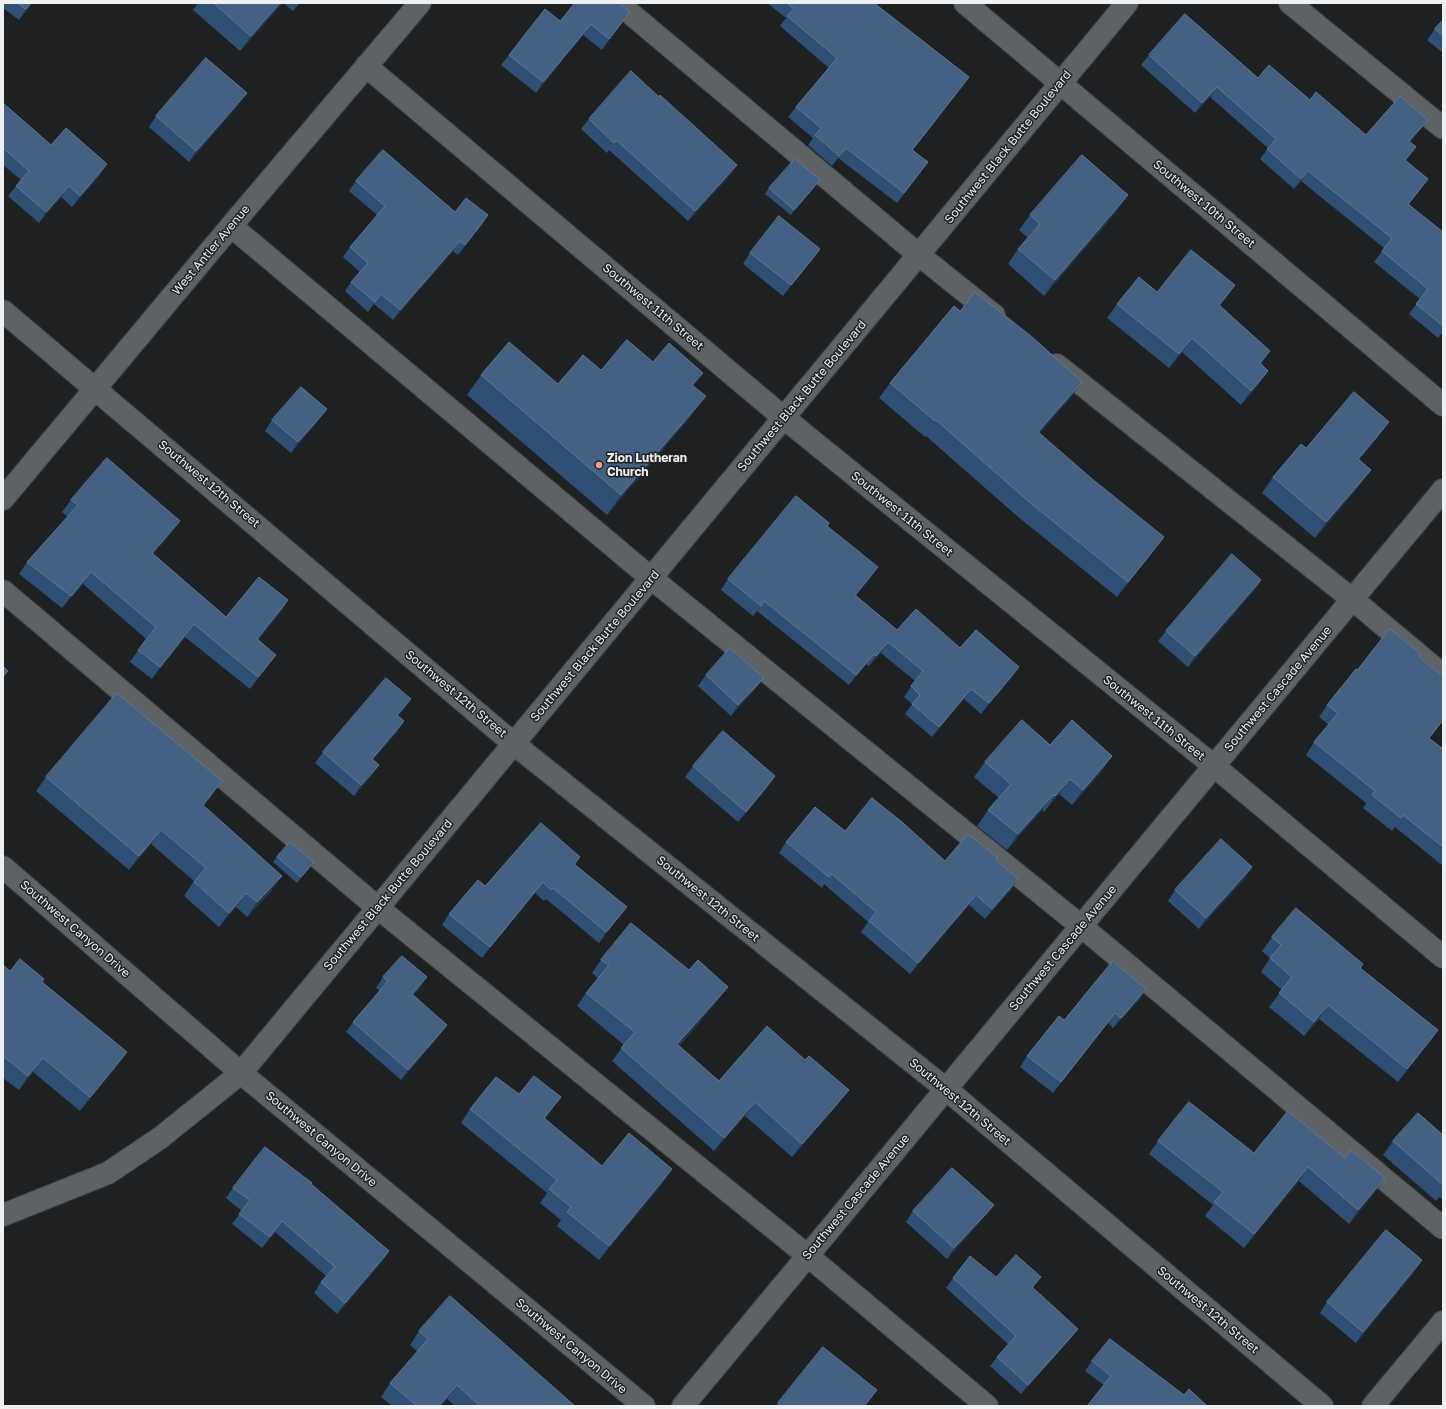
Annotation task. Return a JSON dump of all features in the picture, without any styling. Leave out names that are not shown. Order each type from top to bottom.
[{"type":"street","name":"West Antler Avenue","points":[[3,499],[420,3]]},
{"type":"street","points":[[618,3],[919,255],[1012,329]]},
{"type":"street","name":"Southwest 10th Street","points":[[965,3],[1443,405]]},
{"type":"street","name":"Southwest Black Butte Boulevard","points":[[3,1215],[108,1173],[160,1138],[241,1073],[1127,3]]},
{"type":"street","points":[[1290,3],[1443,128]]},
{"type":"street","name":"Southwest 11th Street","points":[[366,66],[784,418],[1214,766],[1443,957]]},
{"type":"street","points":[[231,226],[651,578],[1082,926],[1443,1228]]},
{"type":"street","name":"Southwest 12th Street","points":[[3,311],[96,388],[514,744],[946,1089],[1322,1406]]},
{"type":"street","points":[[1043,354],[1352,599],[1443,675]]},
{"type":"street","name":"Southwest Cascade Avenue","points":[[683,1406],[1443,490]]},
{"type":"street","points":[[3,591],[378,908],[808,1256],[987,1406]]},
{"type":"street","name":"Southwest Canyon Drive","points":[[3,867],[241,1073],[644,1406]]},
{"type":"street","points":[[1373,1406],[1443,1322]]},
{"type":"building","points":[[18,3],[31,3],[26,9]]},
{"type":"building","points":[[214,3],[280,3],[251,36]]},
{"type":"building","points":[[575,3],[619,3],[630,12],[609,39],[591,24],[543,82],[509,55],[545,9],[560,21]]},
{"type":"building","points":[[787,3],[874,3],[969,77],[912,150],[928,162],[904,193],[846,148],[839,156],[815,135],[821,128],[796,107],[837,58],[787,16],[794,9]]},
{"type":"building","points":[[1185,14],[1258,78],[1269,65],[1310,100],[1316,92],[1366,135],[1400,96],[1428,120],[1409,141],[1416,147],[1405,160],[1428,179],[1408,204],[1443,232],[1443,326],[1416,304],[1428,289],[1382,251],[1392,238],[1308,171],[1301,179],[1267,149],[1276,139],[1217,87],[1202,103],[1149,55]]},
{"type":"building","points":[[1443,20],[1443,36],[1435,29]]},
{"type":"building","points":[[206,58],[247,93],[196,151],[156,116]]},
{"type":"building","points":[[631,71],[659,97],[660,95],[737,165],[695,211],[616,140],[614,143],[589,119]]},
{"type":"building","points":[[3,103],[51,145],[66,128],[107,164],[80,196],[69,186],[46,212],[16,186],[29,171],[3,148]]},
{"type":"building","points":[[383,150],[455,212],[466,198],[488,215],[465,245],[460,241],[400,310],[381,294],[375,302],[351,282],[368,263],[350,247],[385,206],[356,181]]},
{"type":"building","points":[[1082,155],[1128,195],[1055,280],[1018,249],[1040,224],[1030,215]]},
{"type":"building","points":[[795,159],[820,180],[794,210],[769,188]]},
{"type":"building","points":[[779,216],[820,249],[791,285],[750,253]]},
{"type":"building","points":[[1191,250],[1235,285],[1219,305],[1270,351],[1260,363],[1268,371],[1251,391],[1192,338],[1179,354],[1117,304],[1139,277],[1157,292]]},
{"type":"building","points":[[975,292],[1031,336],[1082,382],[1038,432],[1091,478],[1164,537],[1128,582],[1028,501],[936,420],[935,421],[890,383],[954,306],[960,311]]},
{"type":"building","name":"Zion Lutheran Church","points":[[627,340],[653,362],[669,343],[703,373],[692,385],[706,396],[621,495],[481,375],[509,342],[558,384],[583,355],[601,370]]},
{"type":"building","points":[[301,387],[327,409],[298,442],[272,420]]},
{"type":"building","points":[[1354,392],[1389,422],[1358,459],[1371,470],[1326,522],[1273,477],[1301,444],[1306,448]]},
{"type":"building","points":[[107,458],[180,521],[152,553],[226,617],[259,577],[288,600],[257,639],[276,655],[258,677],[194,624],[160,667],[138,650],[156,627],[91,572],[71,596],[27,562],[78,505],[71,500]]},
{"type":"building","points":[[796,496],[829,523],[827,526],[878,567],[855,595],[897,630],[916,609],[960,648],[976,630],[1019,667],[989,703],[971,689],[939,727],[912,704],[920,695],[911,686],[923,671],[888,642],[876,656],[874,654],[856,675],[764,601],[761,606],[728,579]]},
{"type":"building","points":[[1232,554],[1261,580],[1195,656],[1166,631]]},
{"type":"building","points":[[1390,629],[1421,654],[1419,657],[1443,676],[1443,720],[1429,738],[1443,749],[1443,847],[1403,815],[1401,818],[1372,795],[1375,791],[1314,742],[1338,713],[1327,705]]},
{"type":"building","points":[[730,648],[764,678],[738,705],[706,675]]},
{"type":"building","points":[[3,666],[8,671],[3,677]]},
{"type":"building","points":[[386,678],[411,699],[397,715],[404,721],[372,759],[379,765],[361,785],[323,752]]},
{"type":"building","points":[[117,693],[222,781],[203,805],[282,876],[257,902],[246,893],[229,913],[194,882],[206,868],[161,830],[139,856],[46,777]]},
{"type":"building","points":[[1022,720],[1050,745],[1072,720],[1112,756],[1083,790],[1070,779],[1055,796],[1053,795],[1018,834],[988,810],[1011,784],[985,762]]},
{"type":"building","points":[[723,731],[775,776],[746,812],[693,766]]},
{"type":"building","points":[[872,798],[902,822],[945,861],[968,834],[998,858],[996,860],[1018,879],[992,909],[976,895],[918,963],[869,921],[876,912],[832,874],[829,877],[786,842],[815,807],[845,831]]},
{"type":"building","points":[[541,823],[580,857],[574,864],[627,907],[606,932],[553,888],[551,890],[543,882],[490,947],[449,914],[478,880],[485,886]]},
{"type":"building","points":[[1221,839],[1252,867],[1206,918],[1175,890]]},
{"type":"building","points":[[290,842],[314,862],[301,877],[277,857]]},
{"type":"building","points":[[1296,908],[1363,964],[1360,968],[1438,1030],[1407,1069],[1328,1005],[1314,1022],[1279,993],[1292,977],[1270,958],[1281,945],[1272,937]]},
{"type":"building","points":[[631,923],[689,970],[698,960],[728,987],[677,1044],[719,1081],[767,1026],[805,1060],[809,1056],[849,1090],[802,1144],[755,1102],[724,1138],[621,1048],[635,1032],[586,993],[609,965],[601,960]]},
{"type":"building","points":[[402,956],[427,977],[412,994],[447,1025],[408,1070],[353,1022],[388,981],[383,977]]},
{"type":"building","points":[[20,959],[44,979],[42,982],[127,1052],[90,1097],[43,1058],[28,1076],[3,1056],[3,965],[10,971]]},
{"type":"building","points":[[1113,961],[1146,989],[1121,1018],[1115,1013],[1061,1082],[1027,1056],[1059,1016],[1064,1020]]},
{"type":"building","points":[[534,1076],[561,1097],[544,1118],[602,1166],[629,1133],[672,1169],[609,1246],[567,1212],[571,1207],[549,1189],[557,1180],[470,1109],[496,1077],[519,1094]]},
{"type":"building","points":[[1189,1102],[1254,1153],[1288,1111],[1345,1158],[1351,1150],[1385,1178],[1358,1210],[1308,1167],[1254,1234],[1214,1202],[1223,1192],[1158,1141]]},
{"type":"building","points":[[1418,1113],[1443,1135],[1443,1185],[1393,1141]]},
{"type":"building","points":[[265,1147],[312,1183],[311,1184],[389,1251],[345,1303],[321,1282],[335,1267],[282,1221],[270,1237],[239,1214],[250,1200],[233,1188]]},
{"type":"building","points":[[952,1168],[994,1205],[954,1248],[913,1211]]},
{"type":"building","points":[[1386,1230],[1422,1260],[1363,1332],[1327,1302]]},
{"type":"building","points":[[1016,1255],[1041,1277],[1032,1287],[1078,1329],[1028,1385],[997,1357],[1016,1336],[953,1278],[970,1256],[996,1277]]},
{"type":"building","points":[[450,1296],[575,1406],[480,1406],[457,1385],[439,1406],[417,1406],[390,1383],[428,1339],[419,1331]]},
{"type":"building","points":[[1110,1339],[1184,1395],[1189,1389],[1207,1406],[1087,1406],[1111,1376],[1092,1361]]},
{"type":"building","points":[[823,1347],[877,1390],[864,1406],[782,1406],[778,1403]]},
{"type":"place","name":"Zion Lutheran Church","points":[[599,465]]}]
